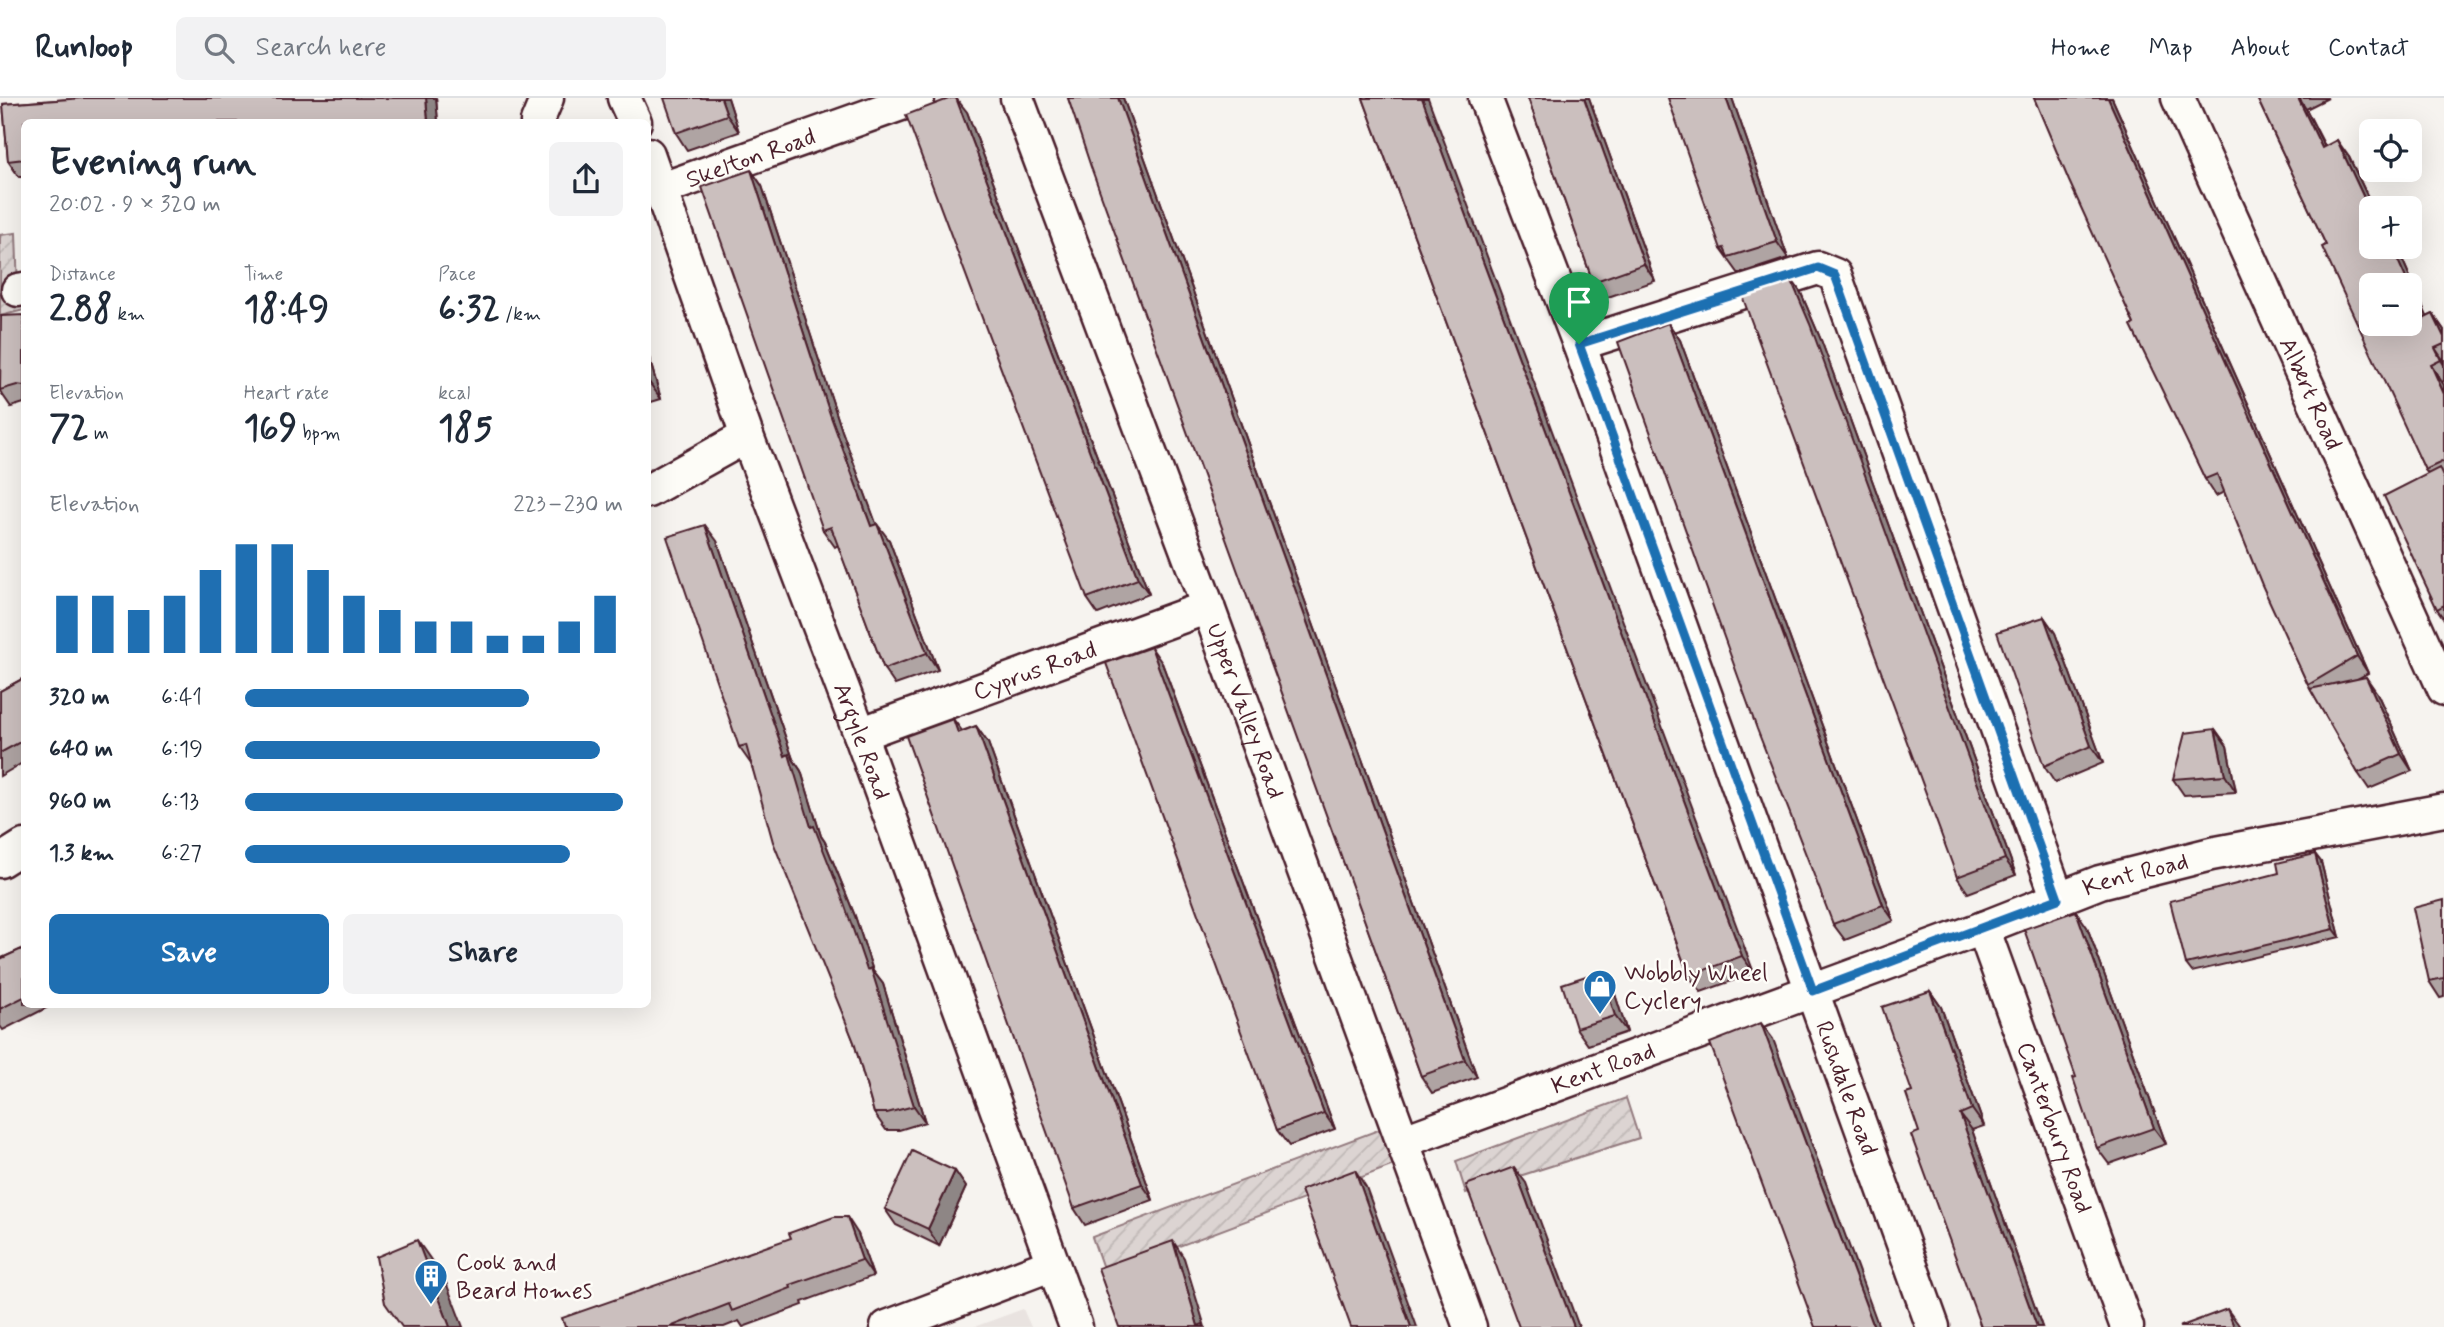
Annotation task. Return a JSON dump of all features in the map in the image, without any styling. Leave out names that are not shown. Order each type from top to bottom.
[{"type":"street","points":[[538,119],[547,98]]},
{"type":"street","points":[[624,98],[634,119]]},
{"type":"street","name":"Skelton Road","points":[[662,189],[918,98]]},
{"type":"street","name":"Upper Valley Road","points":[[1017,98],[1208,607],[1470,1327]]},
{"type":"street","name":"Rushdale Road","points":[[1485,98],[1579,344],[1933,1327]]},
{"type":"street","name":"Albert Road","points":[[2178,98],[2444,689]]},
{"type":"street","name":"Argyle Road","points":[[651,162],[747,436],[860,734],[1076,1327]]},
{"type":"street","points":[[1579,344],[1818,268],[1835,275],[2058,899]]},
{"type":"street","points":[[651,489],[747,436]]},
{"type":"street","name":"Cyprus Road","points":[[860,734],[1208,607]]},
{"type":"street","name":"Kent Road","points":[[1404,1142],[1983,928],[2100,882],[2211,854],[2444,810]]},
{"type":"street","points":[[0,861],[21,848]]},
{"type":"street","name":"Canterbury Road","points":[[1983,928],[2127,1327]]},
{"type":"street","points":[[887,1327],[1053,1265]]},
{"type":"shaded area","points":[[16,233],[21,311],[0,316],[0,235]]},
{"type":"shaded area","points":[[1626,1098],[1639,1138],[1466,1193],[1456,1161]]},
{"type":"shaded area","points":[[1389,1126],[1402,1162],[1105,1274],[1092,1237]]},
{"type":"shaded area","points":[[1023,1309],[1031,1327],[974,1327]]},
{"type":"building","points":[[83,98],[426,98],[428,119],[21,119],[21,159],[8,161],[3,104]]},
{"type":"building","points":[[664,98],[721,98],[727,115],[676,133]]},
{"type":"building","points":[[956,98],[1138,579],[1087,598],[906,115]]},
{"type":"building","points":[[1068,98],[1118,98],[1465,1060],[1421,1076]]},
{"type":"building","points":[[1363,98],[1422,98],[1742,956],[1689,976]]},
{"type":"building","points":[[1528,98],[1584,98],[1644,264],[1593,282]]},
{"type":"building","points":[[1668,98],[1726,98],[1777,242],[1728,257],[1724,248],[1721,249]]},
{"type":"building","points":[[2034,98],[2108,98],[2357,656],[2308,685],[2262,585],[2217,474],[2205,479],[2131,326],[2134,324]]},
{"type":"building","points":[[2257,98],[2298,98],[2322,148],[2337,140],[2363,196],[2359,196],[2359,259],[2397,259],[2404,273],[2359,273],[2359,327],[2322,247],[2326,245]]},
{"type":"building","points":[[751,170],[830,414],[871,526],[877,524],[927,653],[884,669],[831,527],[823,530],[702,187]]},
{"type":"building","points":[[1790,277],[1810,324],[2005,859],[1957,877],[1741,293]]},
{"type":"building","points":[[2433,314],[2444,337],[2444,344],[2435,348],[2441,360],[2431,365],[2444,394],[2444,461],[2425,470],[2363,336],[2422,336],[2422,317],[2423,319]]},
{"type":"building","points":[[21,315],[21,386],[0,390],[1,316]]},
{"type":"building","points":[[1668,323],[1883,905],[1833,924],[1757,729],[1618,342]]},
{"type":"building","points":[[2439,468],[2444,479],[2444,605],[2437,609],[2384,496]]},
{"type":"building","points":[[705,525],[785,756],[789,754],[811,827],[814,826],[843,900],[867,970],[871,968],[914,1106],[887,1113],[874,1113],[854,1042],[773,842],[746,745],[739,747],[667,537]]},
{"type":"building","points":[[2044,617],[2091,746],[2044,766],[1997,632]]},
{"type":"building","points":[[1151,647],[1324,1113],[1277,1130],[1106,663]]},
{"type":"building","points":[[2366,677],[2401,754],[2358,773],[2310,689]]},
{"type":"building","points":[[21,680],[21,742],[0,753],[0,691]]},
{"type":"building","points":[[953,719],[958,733],[976,726],[1142,1184],[1074,1208],[906,736]]},
{"type":"building","points":[[2215,729],[2225,775],[2173,779],[2185,733]]},
{"type":"building","points":[[2315,854],[2334,929],[2186,964],[2170,901],[2279,873],[2277,863]]},
{"type":"building","points":[[2444,900],[2444,978],[2429,981],[2413,908]]},
{"type":"building","points":[[2076,911],[2154,1128],[2097,1148],[2073,1078],[2076,1077],[2024,929]]},
{"type":"building","points":[[21,949],[21,998],[0,1009],[0,959]]},
{"type":"building","points":[[1601,971],[1615,1016],[1576,1028],[1562,984]]},
{"type":"building","points":[[1930,991],[1972,1109],[1960,1114],[2037,1327],[1981,1327],[1911,1135],[1919,1132],[1906,1094],[1912,1092],[1882,1007]]},
{"type":"building","points":[[1761,1023],[1874,1327],[1815,1327],[1710,1043]]},
{"type":"building","points":[[912,1151],[955,1171],[928,1229],[885,1209]]},
{"type":"building","points":[[1514,1167],[1574,1327],[1519,1327],[1466,1185]]},
{"type":"building","points":[[1355,1170],[1411,1327],[1351,1327],[1301,1190]]},
{"type":"building","points":[[834,1217],[847,1217],[862,1260],[790,1285],[791,1288],[732,1311],[729,1304],[670,1327],[565,1327],[562,1318],[791,1238],[789,1233]]},
{"type":"building","points":[[417,1240],[450,1327],[402,1327],[385,1303],[376,1257]]},
{"type":"building","points":[[1173,1241],[1198,1326],[1203,1324],[1204,1327],[1119,1327],[1098,1268]]},
{"type":"building","points":[[2227,1309],[2234,1327],[2179,1327]]},
{"type":"place","name":"Wobbly Wheel Cyclery","points":[[1600,1016]]},
{"type":"place","name":"Cook and Beard Homes","points":[[431,1306]]},
{"type":"route","points":[[1818,268],[1835,275],[2058,899],[1813,991],[1579,344],[1818,268]]}]
